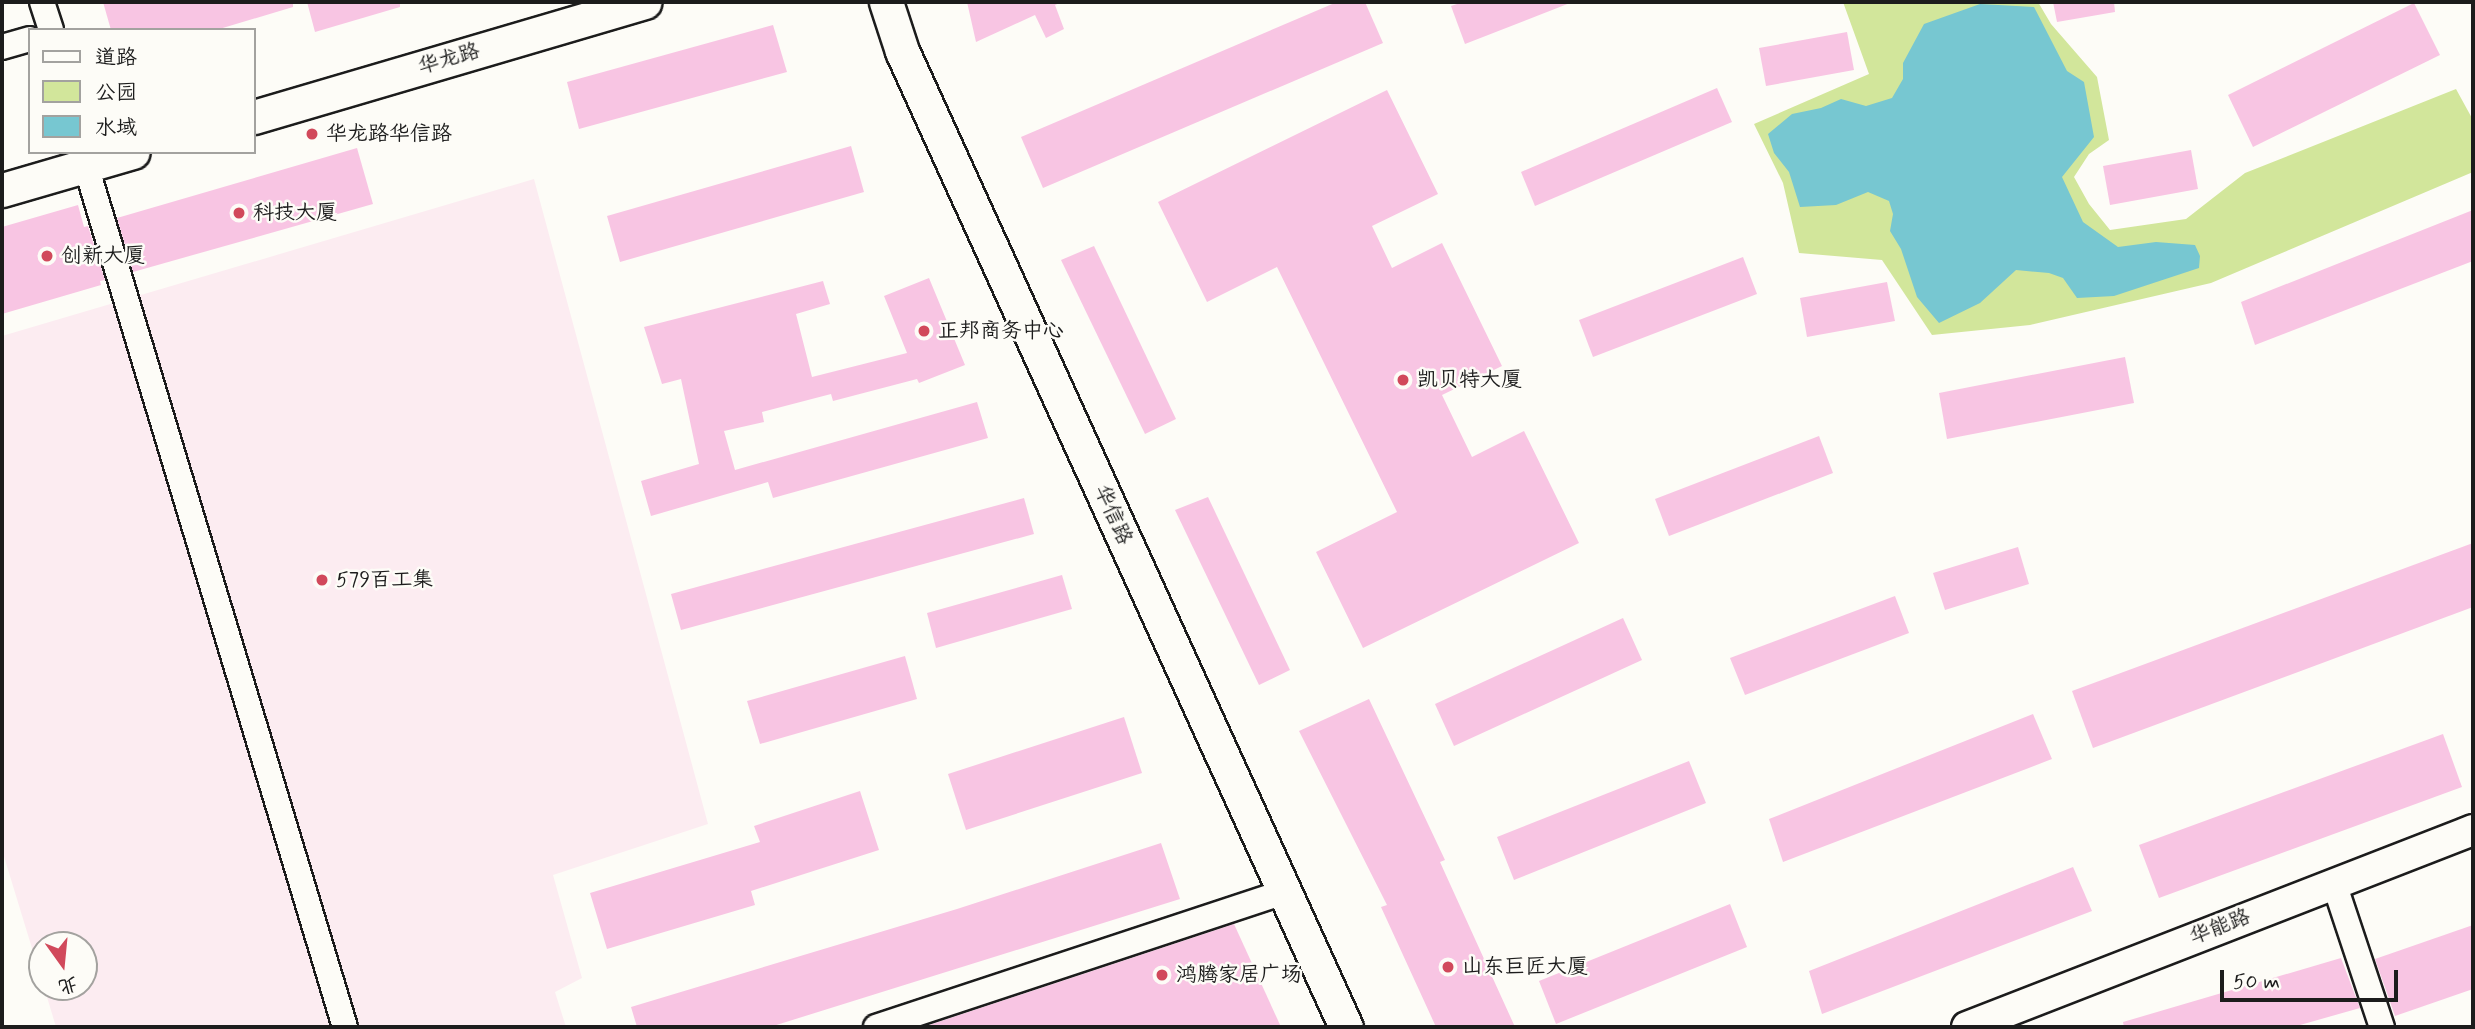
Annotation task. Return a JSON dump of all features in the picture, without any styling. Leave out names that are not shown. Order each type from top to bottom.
[{"type":"main road","name":"华龙路","points":[[256,116],[644,2]]},
{"type":"main road","name":"华信路","points":[[886,2],[902,51],[1346,1027]]},
{"type":"main road","points":[[2,190],[126,154]]},
{"type":"street","points":[[41,2],[50,28]]},
{"type":"street","points":[[2,47],[28,40]]},
{"type":"street","points":[[86,166],[345,1027]]},
{"type":"street","name":"华能路","points":[[1967,1027],[2473,830]]},
{"type":"street","points":[[2334,883],[2382,1027]]},
{"type":"street","points":[[876,1027],[1285,892]]},
{"type":"shaded area","name":"579百工集","points":[[534,179],[708,824],[553,875],[582,978],[555,992],[566,1027],[56,1027],[48,1001],[98,1001],[98,931],[28,931],[28,935],[2,850],[2,336]]},
{"type":"green space","points":[[1843,2],[2038,2],[2051,24],[2097,77],[2109,140],[2089,154],[2074,177],[2089,204],[2110,230],[2186,219],[2245,173],[2456,89],[2473,120],[2473,172],[2211,283],[2030,325],[1932,335],[1882,260],[1799,253],[1783,183],[1754,124],[1869,74]]},
{"type":"water","points":[[1980,4],[2034,7],[2067,71],[2084,82],[2094,137],[2062,177],[2083,222],[2118,247],[2156,242],[2195,245],[2200,256],[2199,268],[2114,296],[2077,298],[2063,278],[2049,273],[2016,270],[1980,303],[1939,323],[1917,297],[1901,249],[1890,231],[1893,214],[1889,201],[1868,192],[1836,205],[1800,207],[1789,172],[1774,153],[1768,134],[1792,114],[1821,108],[1841,99],[1866,106],[1892,98],[1903,79],[1903,63],[1924,24]]},
{"type":"building","points":[[103,2],[293,2],[293,7],[223,28],[110,28]]},
{"type":"building","points":[[307,2],[400,2],[400,7],[315,32]]},
{"type":"building","points":[[967,2],[1062,2],[1055,5],[1064,29],[1046,38],[1035,15],[976,42]]},
{"type":"building","points":[[1337,2],[1365,2],[1383,43],[1043,188],[1021,137]]},
{"type":"building","points":[[1463,2],[1570,3],[1465,44],[1451,6]]},
{"type":"building","points":[[2053,2],[2114,2],[2115,12],[2057,22]]},
{"type":"building","points":[[2414,3],[2440,55],[2253,147],[2228,95]]},
{"type":"building","points":[[773,25],[787,72],[579,129],[567,82]]},
{"type":"building","points":[[1847,32],[1854,70],[1766,86],[1759,48]]},
{"type":"building","points":[[1717,88],[1732,122],[1535,206],[1521,172]]},
{"type":"building","name":"凯贝特大厦","points":[[1387,90],[1438,194],[1372,226],[1392,268],[1442,243],[1502,366],[1442,395],[1472,457],[1524,431],[1579,543],[1363,648],[1316,552],[1397,512],[1277,267],[1207,302],[1158,202]]},
{"type":"building","points":[[851,146],[864,192],[620,262],[607,216]]},
{"type":"building","name":"科技大厦","points":[[357,148],[373,204],[133,272],[117,218]]},
{"type":"building","points":[[2191,150],[2198,189],[2110,205],[2103,166]]},
{"type":"building","name":"创新大厦","points":[[78,205],[84,227],[88,226],[105,280],[100,281],[101,285],[2,314],[2,227]]},
{"type":"building","points":[[2473,210],[2473,261],[2255,345],[2241,302]]},
{"type":"building","points":[[1094,246],[1176,419],[1145,434],[1061,260]]},
{"type":"building","points":[[1743,257],[1757,294],[1593,357],[1579,320]]},
{"type":"building","points":[[929,278],[965,365],[919,383],[917,379],[833,401],[831,394],[762,412],[764,422],[724,431],[735,470],[977,402],[988,438],[773,498],[768,482],[651,516],[641,481],[699,464],[681,379],[662,384],[644,327],[823,281],[830,304],[796,314],[812,377],[907,353],[884,296]]},
{"type":"building","points":[[1887,282],[1895,321],[1807,337],[1800,298]]},
{"type":"building","points":[[2125,357],[2134,403],[1947,439],[1939,393]]},
{"type":"building","points":[[1819,436],[1833,473],[1669,536],[1655,499]]},
{"type":"building","points":[[1208,497],[1290,670],[1259,685],[1175,510]]},
{"type":"building","points":[[1024,498],[1034,534],[681,630],[671,594]]},
{"type":"building","points":[[2473,543],[2473,607],[2093,748],[2072,691]]},
{"type":"building","points":[[2018,547],[2029,584],[1945,610],[1933,573]]},
{"type":"building","points":[[1062,575],[1072,609],[936,648],[927,613]]},
{"type":"building","points":[[1895,596],[1909,633],[1745,695],[1730,658]]},
{"type":"building","points":[[1623,618],[1642,660],[1454,746],[1435,704]]},
{"type":"building","points":[[905,656],[917,699],[760,744],[747,701]]},
{"type":"building","points":[[1369,699],[1445,860],[1440,862],[1515,1027],[1436,1027],[1381,907],[1387,905],[1299,731]]},
{"type":"building","points":[[2033,714],[2052,759],[1783,862],[1769,819]]},
{"type":"building","points":[[1124,717],[1142,773],[966,830],[948,774]]},
{"type":"building","points":[[2443,734],[2462,787],[2159,898],[2139,845]]},
{"type":"building","points":[[1689,761],[1706,803],[1514,880],[1497,837]]},
{"type":"building","points":[[860,791],[879,850],[751,891],[755,905],[607,949],[590,893],[760,842],[754,826]]},
{"type":"building","points":[[1161,843],[1180,899],[770,1027],[637,1027],[631,1007],[957,909]]},
{"type":"building","points":[[2073,867],[2092,911],[1822,1014],[1809,971]]},
{"type":"building","points":[[1730,904],[1747,947],[1556,1024],[1539,981]]},
{"type":"building","name":"鸿腾家居广场","points":[[1234,924],[1281,1027],[923,1027]]},
{"type":"building","points":[[2473,925],[2473,989],[2395,1016],[2375,959]]},
{"type":"building","points":[[2341,958],[2360,1008],[2293,1027],[2124,1027],[2123,1022]]},
{"type":"place","name":"华龙路华信路","points":[[312,134]]},
{"type":"place","name":"科技大厦","points":[[239,213]]},
{"type":"place","name":"创新大厦","points":[[47,256]]},
{"type":"place","name":"正邦商务中心","points":[[924,331]]},
{"type":"place","name":"凯贝特大厦","points":[[1403,380]]},
{"type":"place","name":"579百工集","points":[[322,580]]},
{"type":"place","name":"山东巨匠大厦","points":[[1448,967]]},
{"type":"place","name":"鸿腾家居广场","points":[[1162,975]]}]
